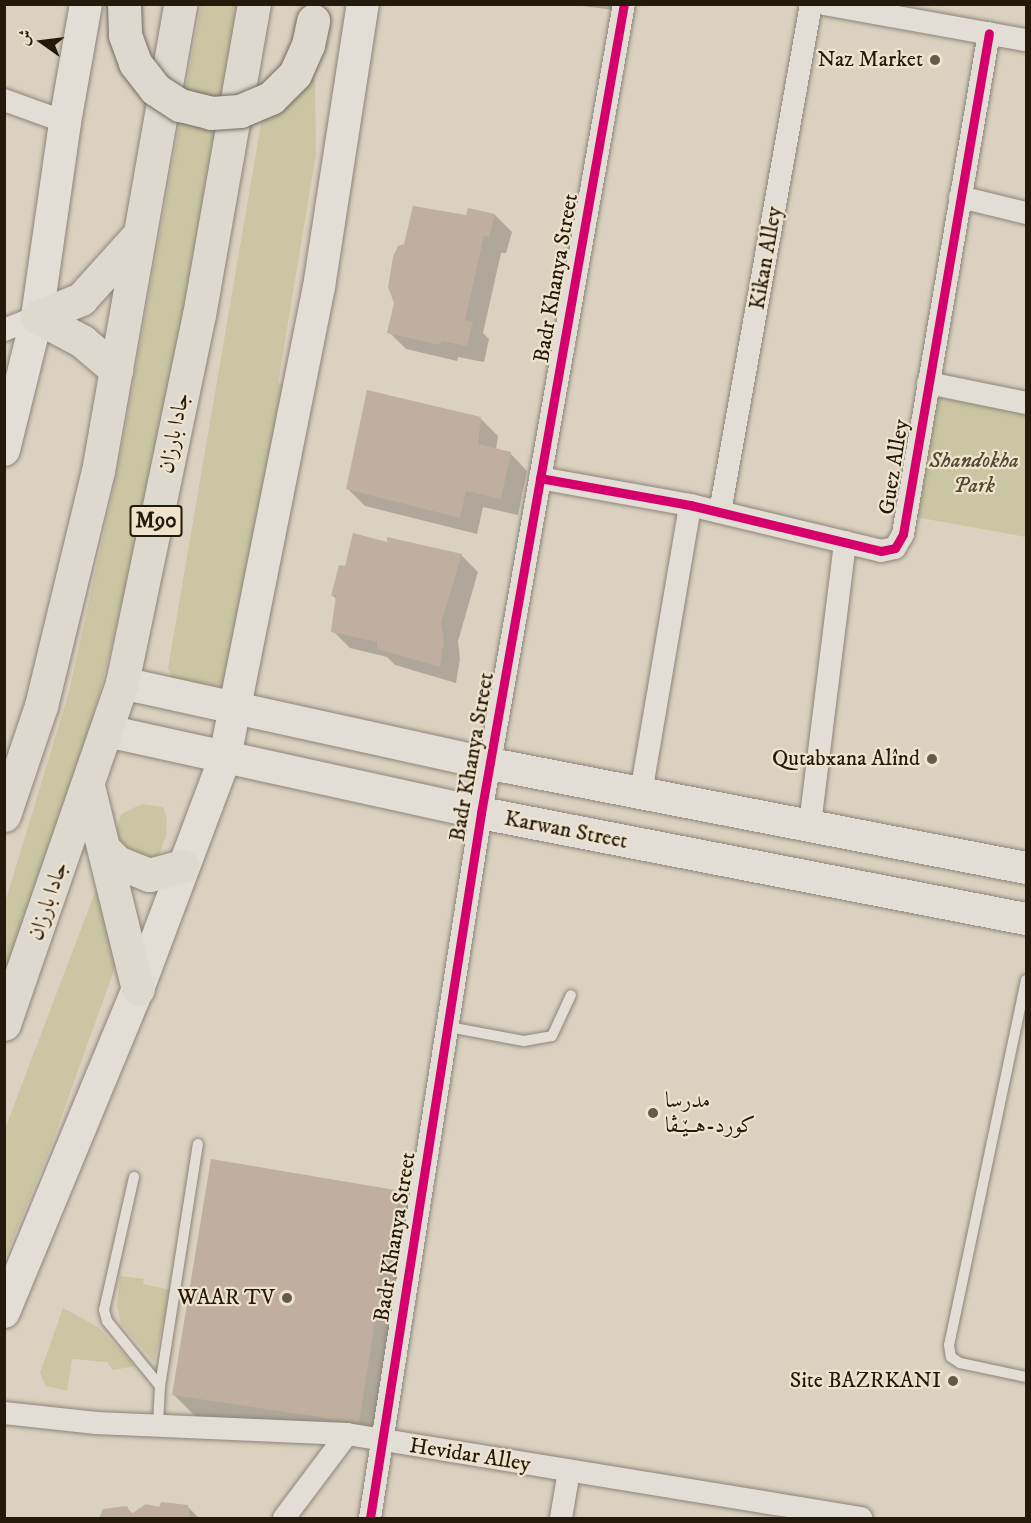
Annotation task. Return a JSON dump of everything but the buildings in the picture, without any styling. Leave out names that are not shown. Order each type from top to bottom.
[{"type":"highway","points":[[124,4],[125,35],[135,63],[155,89],[180,105],[211,113],[240,111],[271,98],[295,74],[308,45],[314,13]]},
{"type":"highway","points":[[4,815],[41,706],[98,471],[180,4]]},
{"type":"highway","name":"جادا بارزان","points":[[4,1024],[123,683],[199,315],[254,4]]},
{"type":"highway","points":[[37,317],[81,299],[115,266],[140,232]]},
{"type":"highway","points":[[37,317],[82,341],[116,370]]},
{"type":"highway","points":[[88,786],[138,989]]},
{"type":"highway","points":[[104,849],[117,862],[149,875],[183,867]]},
{"type":"main road","points":[[4,450],[37,317],[64,122],[86,4]]},
{"type":"main road","points":[[4,1312],[138,989],[225,757],[319,287],[363,4]]},
{"type":"main road","points":[[123,683],[491,764],[810,824],[1026,868]]},
{"type":"main road","name":"Karwan Street","points":[[107,731],[481,813],[1026,919]]},
{"type":"street","name":"Badr Khanya Street","points":[[370,1518],[481,813],[624,4]]},
{"type":"street","name":"Kikan Alley","points":[[720,512],[811,4]]},
{"type":"street","points":[[825,4],[1026,40]]},
{"type":"street","name":"Guez Alley","points":[[540,478],[690,505],[881,551],[895,548],[903,534],[989,33]]},
{"type":"street","points":[[4,100],[64,122]]},
{"type":"street","points":[[960,197],[1026,213]]},
{"type":"street","points":[[4,330],[37,317]]},
{"type":"street","points":[[928,383],[1026,403]]},
{"type":"street","points":[[641,793],[690,505]]},
{"type":"street","points":[[810,824],[845,542]]},
{"type":"street","name":"Hevidar Alley","points":[[4,1413],[158,1425],[347,1434],[861,1518]]},
{"type":"street","points":[[284,1518],[347,1434]]},
{"type":"street","points":[[561,1518],[569,1471]]},
{"type":"lane","points":[[1026,980],[949,1345],[951,1357],[960,1364],[1026,1377]]},
{"type":"lane","points":[[449,1027],[524,1041],[552,1036],[572,995]]},
{"type":"lane","points":[[158,1425],[160,1386],[198,1144]]},
{"type":"lane","points":[[134,1177],[104,1310],[108,1321],[160,1386]]},
{"type":"green space","points":[[201,5],[243,5],[141,532],[89,733],[5,980],[4,906],[69,692],[117,473]]},
{"type":"green space","points":[[315,77],[316,154],[278,383],[292,386],[231,691],[173,680],[168,668],[262,118],[273,116],[290,103]]},
{"type":"green space","name":"Shandokha Park","points":[[936,397],[1026,414],[1026,537],[910,516]]},
{"type":"green space","points":[[142,804],[163,807],[167,819],[166,836],[153,871],[110,851],[121,814]]},
{"type":"green space","points":[[105,866],[123,945],[51,1146],[5,1258],[5,1129]]},
{"type":"green space","points":[[120,1276],[144,1279],[143,1284],[171,1290],[154,1362],[121,1324],[117,1305]]},
{"type":"green space","points":[[63,1308],[98,1327],[135,1366],[113,1370],[107,1362],[72,1359],[67,1391],[46,1386],[40,1373]]},
{"type":"cycle path","points":[[370,1518],[481,813],[624,4]]},
{"type":"cycle path","points":[[540,478],[690,505],[881,551],[895,548],[903,534],[989,33]]},
{"type":"place","name":"Naz Market","points":[[935,60]]},
{"type":"place","name":"Qutabxana Alînd","points":[[932,759]]},
{"type":"place","name":"مدرسا كورد-هــێـڤا","points":[[653,1113]]},
{"type":"place","name":"WAAR TV","points":[[287,1298]]},
{"type":"place","name":"Site BAZRKANI","points":[[953,1381]]}]
